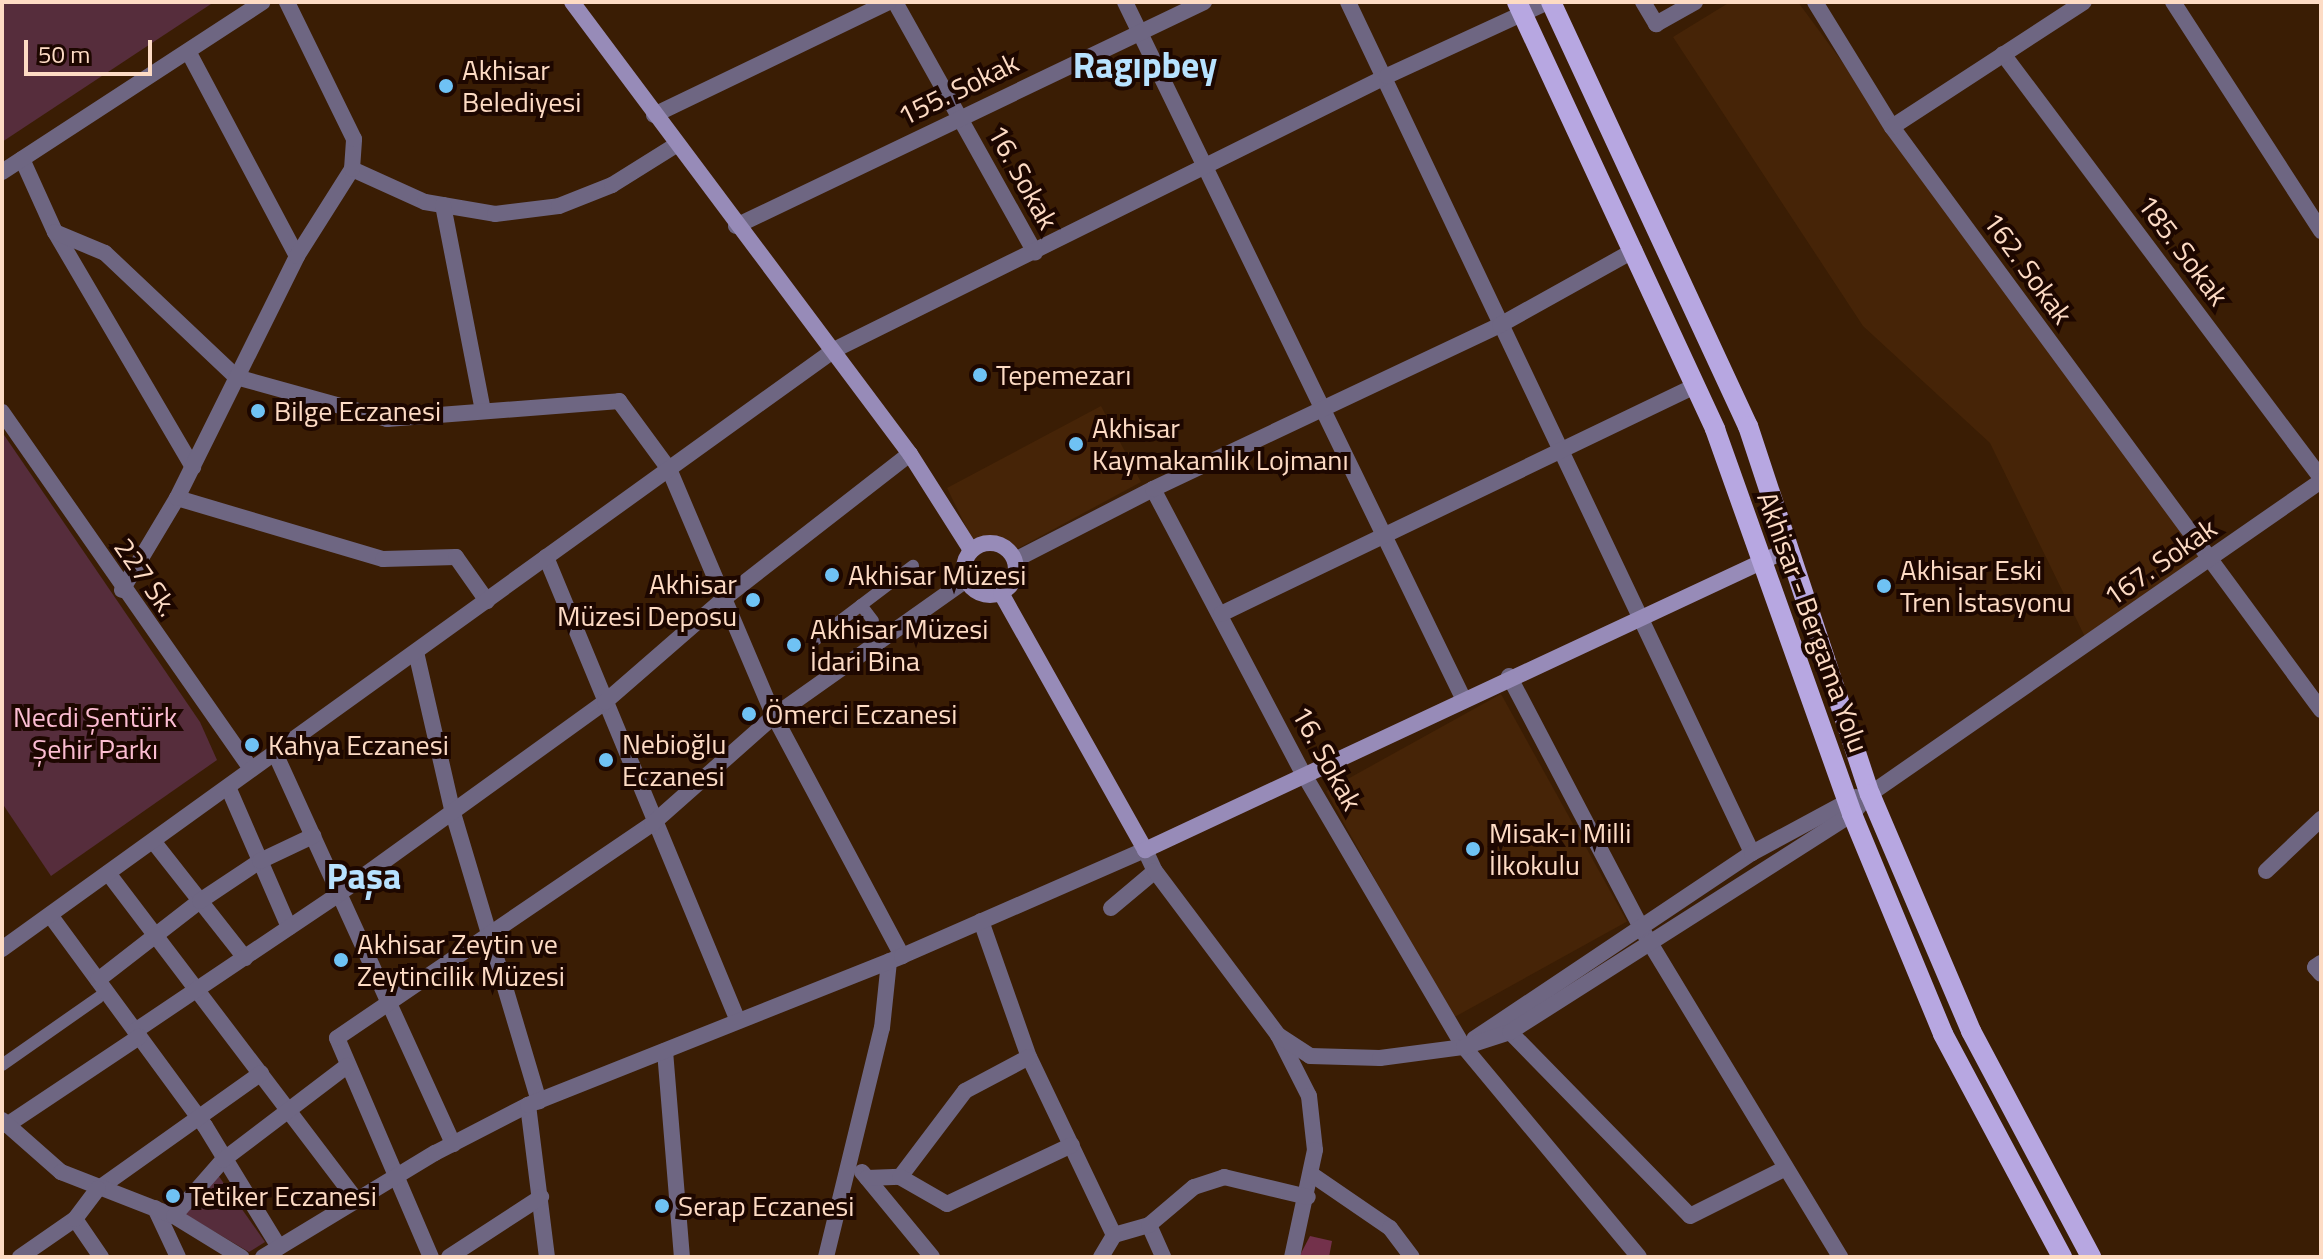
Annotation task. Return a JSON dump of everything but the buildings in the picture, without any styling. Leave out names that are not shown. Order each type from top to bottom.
[{"type":"main road","points":[[560,2],[574,6],[736,226],[834,350],[910,454],[971,550]]},
{"type":"main road","name":"Akhisar - Bergama Yolu","points":[[1550,2],[1748,426],[1870,794],[1971,1031],[2091,1257]]},
{"type":"main road","name":"Akhisar - Bergama Yolu","points":[[1520,7],[1635,250],[1695,386],[1761,558],[1850,807],[1943,1034],[2062,1257]]},
{"type":"main road","points":[[984,543],[998,543],[1015,560],[1016,575],[1001,593],[977,592],[966,580],[964,564],[971,550],[984,543]]},
{"type":"main road","points":[[1001,593],[1145,850],[1761,558],[1789,549]]},
{"type":"street","points":[[2,172],[263,2]]},
{"type":"street","points":[[122,590],[177,498],[297,256],[352,169],[354,139],[287,2]]},
{"type":"street","points":[[654,115],[892,2]]},
{"type":"street","name":"16. Sokak","points":[[892,2],[1035,252]]},
{"type":"street","points":[[1125,2],[1463,698]]},
{"type":"street","name":"155. Sokak","points":[[736,226],[1204,2]]},
{"type":"street","points":[[1348,2],[1387,76],[1500,325],[1752,853]]},
{"type":"street","points":[[2,949],[834,350],[1520,7],[1550,2]]},
{"type":"street","points":[[1643,2],[1656,24],[1695,2]]},
{"type":"street","name":"162. Sokak","points":[[1815,2],[1892,127],[2321,710]]},
{"type":"street","points":[[1892,127],[2084,2]]},
{"type":"street","points":[[2173,2],[2321,231]]},
{"type":"street","points":[[189,53],[297,256]]},
{"type":"street","name":"185. Sokak","points":[[2003,54],[2321,479]]},
{"type":"street","points":[[352,169],[425,202],[495,214],[559,206],[612,185],[676,145]]},
{"type":"street","points":[[22,159],[55,232],[193,467]]},
{"type":"street","points":[[443,205],[483,410]]},
{"type":"street","points":[[55,232],[105,253],[236,377],[387,419],[619,401],[669,469],[774,716],[895,959],[882,1028],[826,1257]]},
{"type":"street","points":[[1015,560],[1153,489],[1500,325],[1635,250]]},
{"type":"street","points":[[1221,614],[1695,386]]},
{"type":"street","name":"227 Sk.","points":[[2,412],[122,590],[251,769]]},
{"type":"street","points":[[241,1257],[174,1216],[98,1189],[61,1172],[5,1123],[340,893],[605,702],[726,597],[910,454]]},
{"type":"street","name":"167. Sokak","points":[[1850,807],[2321,479]]},
{"type":"street","name":"16. Sokak","points":[[1153,489],[1303,773],[1464,1047],[1639,1257]]},
{"type":"street","points":[[177,498],[383,559],[456,557],[487,601]]},
{"type":"street","points":[[546,557],[652,824],[738,1021]]},
{"type":"street","points":[[815,640],[913,566]]},
{"type":"street","points":[[431,1257],[337,1038],[392,1003],[488,931],[652,824],[774,716],[966,580]]},
{"type":"street","points":[[861,605],[873,621]]},
{"type":"street","points":[[416,652],[453,813],[534,1103],[547,1257]]},
{"type":"street","points":[[1509,676],[1649,941],[1840,1257]]},
{"type":"street","points":[[275,753],[392,1003],[453,1144]]},
{"type":"street","points":[[228,787],[289,927]]},
{"type":"street","points":[[1464,1047],[1640,925],[1752,853],[1850,807]]},
{"type":"street","points":[[1278,1035],[1310,1056],[1380,1058],[1464,1047],[1510,1032],[1850,807]]},
{"type":"street","points":[[2266,871],[2321,819]]},
{"type":"street","points":[[98,980],[200,901],[260,861],[313,836]]},
{"type":"street","points":[[153,841],[245,958]]},
{"type":"street","points":[[263,1257],[394,1176],[534,1103],[895,959],[1145,850],[1155,871],[1278,1035],[1309,1096],[1314,1176],[1292,1257]]},
{"type":"street","points":[[1111,908],[1155,871]]},
{"type":"street","points":[[108,873],[355,1199]]},
{"type":"street","points":[[50,915],[199,1118],[279,1247]]},
{"type":"street","points":[[981,921],[1029,1057],[1114,1235]]},
{"type":"street","points":[[2321,963],[2315,967],[2321,974]]},
{"type":"street","points":[[2,1065],[99,997]]},
{"type":"street","points":[[1510,1032],[1690,1216],[1786,1168]]},
{"type":"street","points":[[665,1051],[682,1257]]},
{"type":"street","points":[[900,1177],[965,1091],[1029,1057]]},
{"type":"street","points":[[174,1216],[223,1160],[347,1066]]},
{"type":"street","points":[[20,1257],[75,1219],[98,1189],[261,1073]]},
{"type":"street","points":[[867,1178],[900,1177],[947,1204],[1072,1145]]},
{"type":"street","points":[[851,1159],[932,1257]]},
{"type":"street","points":[[1314,1176],[1390,1228],[1412,1257]]},
{"type":"street","points":[[1101,1257],[1114,1235],[1149,1225],[1194,1187],[1224,1177],[1308,1197]]},
{"type":"street","points":[[449,1257],[541,1197]]},
{"type":"street","points":[[155,1208],[178,1257]]},
{"type":"street","points":[[75,1219],[101,1257]]},
{"type":"street","points":[[1149,1225],[1163,1257]]},
{"type":"shaded area","points":[[1730,2],[1798,2],[2208,559],[2088,643],[1990,443],[1863,326],[1673,37]]},
{"type":"shaded area","name":"Akhisar Kaymakamlık Lojmanı","points":[[1101,406],[1141,482],[1015,550],[999,536],[972,539],[947,488]]},
{"type":"shaded area","name":"Misak-ı Milli İlkokulu","points":[[1501,694],[1627,921],[1452,1018],[1326,791]]},
{"type":"shaded area","points":[[1310,1236],[1332,1241],[1329,1257],[1299,1257]]},
{"type":"green space","points":[[2,2],[214,2],[2,142]]},
{"type":"green space","name":"Necdi Şentürk Şehir Parkı","points":[[2,432],[200,722],[217,760],[51,876],[2,803]]},
{"type":"green space","points":[[218,1175],[265,1242],[249,1252],[183,1213]]},
{"type":"place","name":"Akhisar Belediyesi","points":[[446,86]]},
{"type":"place","name":"Tepemezarı","points":[[980,375]]},
{"type":"place","name":"Bilge Eczanesi","points":[[258,411]]},
{"type":"place","name":"Akhisar Kaymakamlık Lojmanı","points":[[1076,444]]},
{"type":"place","name":"Akhisar Müzesi","points":[[832,575]]},
{"type":"place","name":"Akhisar Eski Tren İstasyonu","points":[[1884,586]]},
{"type":"place","name":"Akhisar Müzesi Deposu","points":[[753,600]]},
{"type":"place","name":"Akhisar Müzesi İdari Bina","points":[[794,645]]},
{"type":"place","name":"Ömerci Eczanesi","points":[[749,714]]},
{"type":"place","name":"Kahya Eczanesi","points":[[252,745]]},
{"type":"place","name":"Nebioğlu Eczanesi","points":[[606,760]]},
{"type":"place","name":"Misak-ı Milli İlkokulu","points":[[1473,849]]},
{"type":"place","name":"Akhisar Zeytin ve Zeytincilik Müzesi","points":[[341,960]]},
{"type":"place","name":"Tetiker Eczanesi","points":[[173,1196]]},
{"type":"place","name":"Serap Eczanesi","points":[[662,1206]]},
{"type":"district","name":"Ragıpbey","points":[[1145,65]]},
{"type":"district","name":"Paşa","points":[[364,876]]}]
